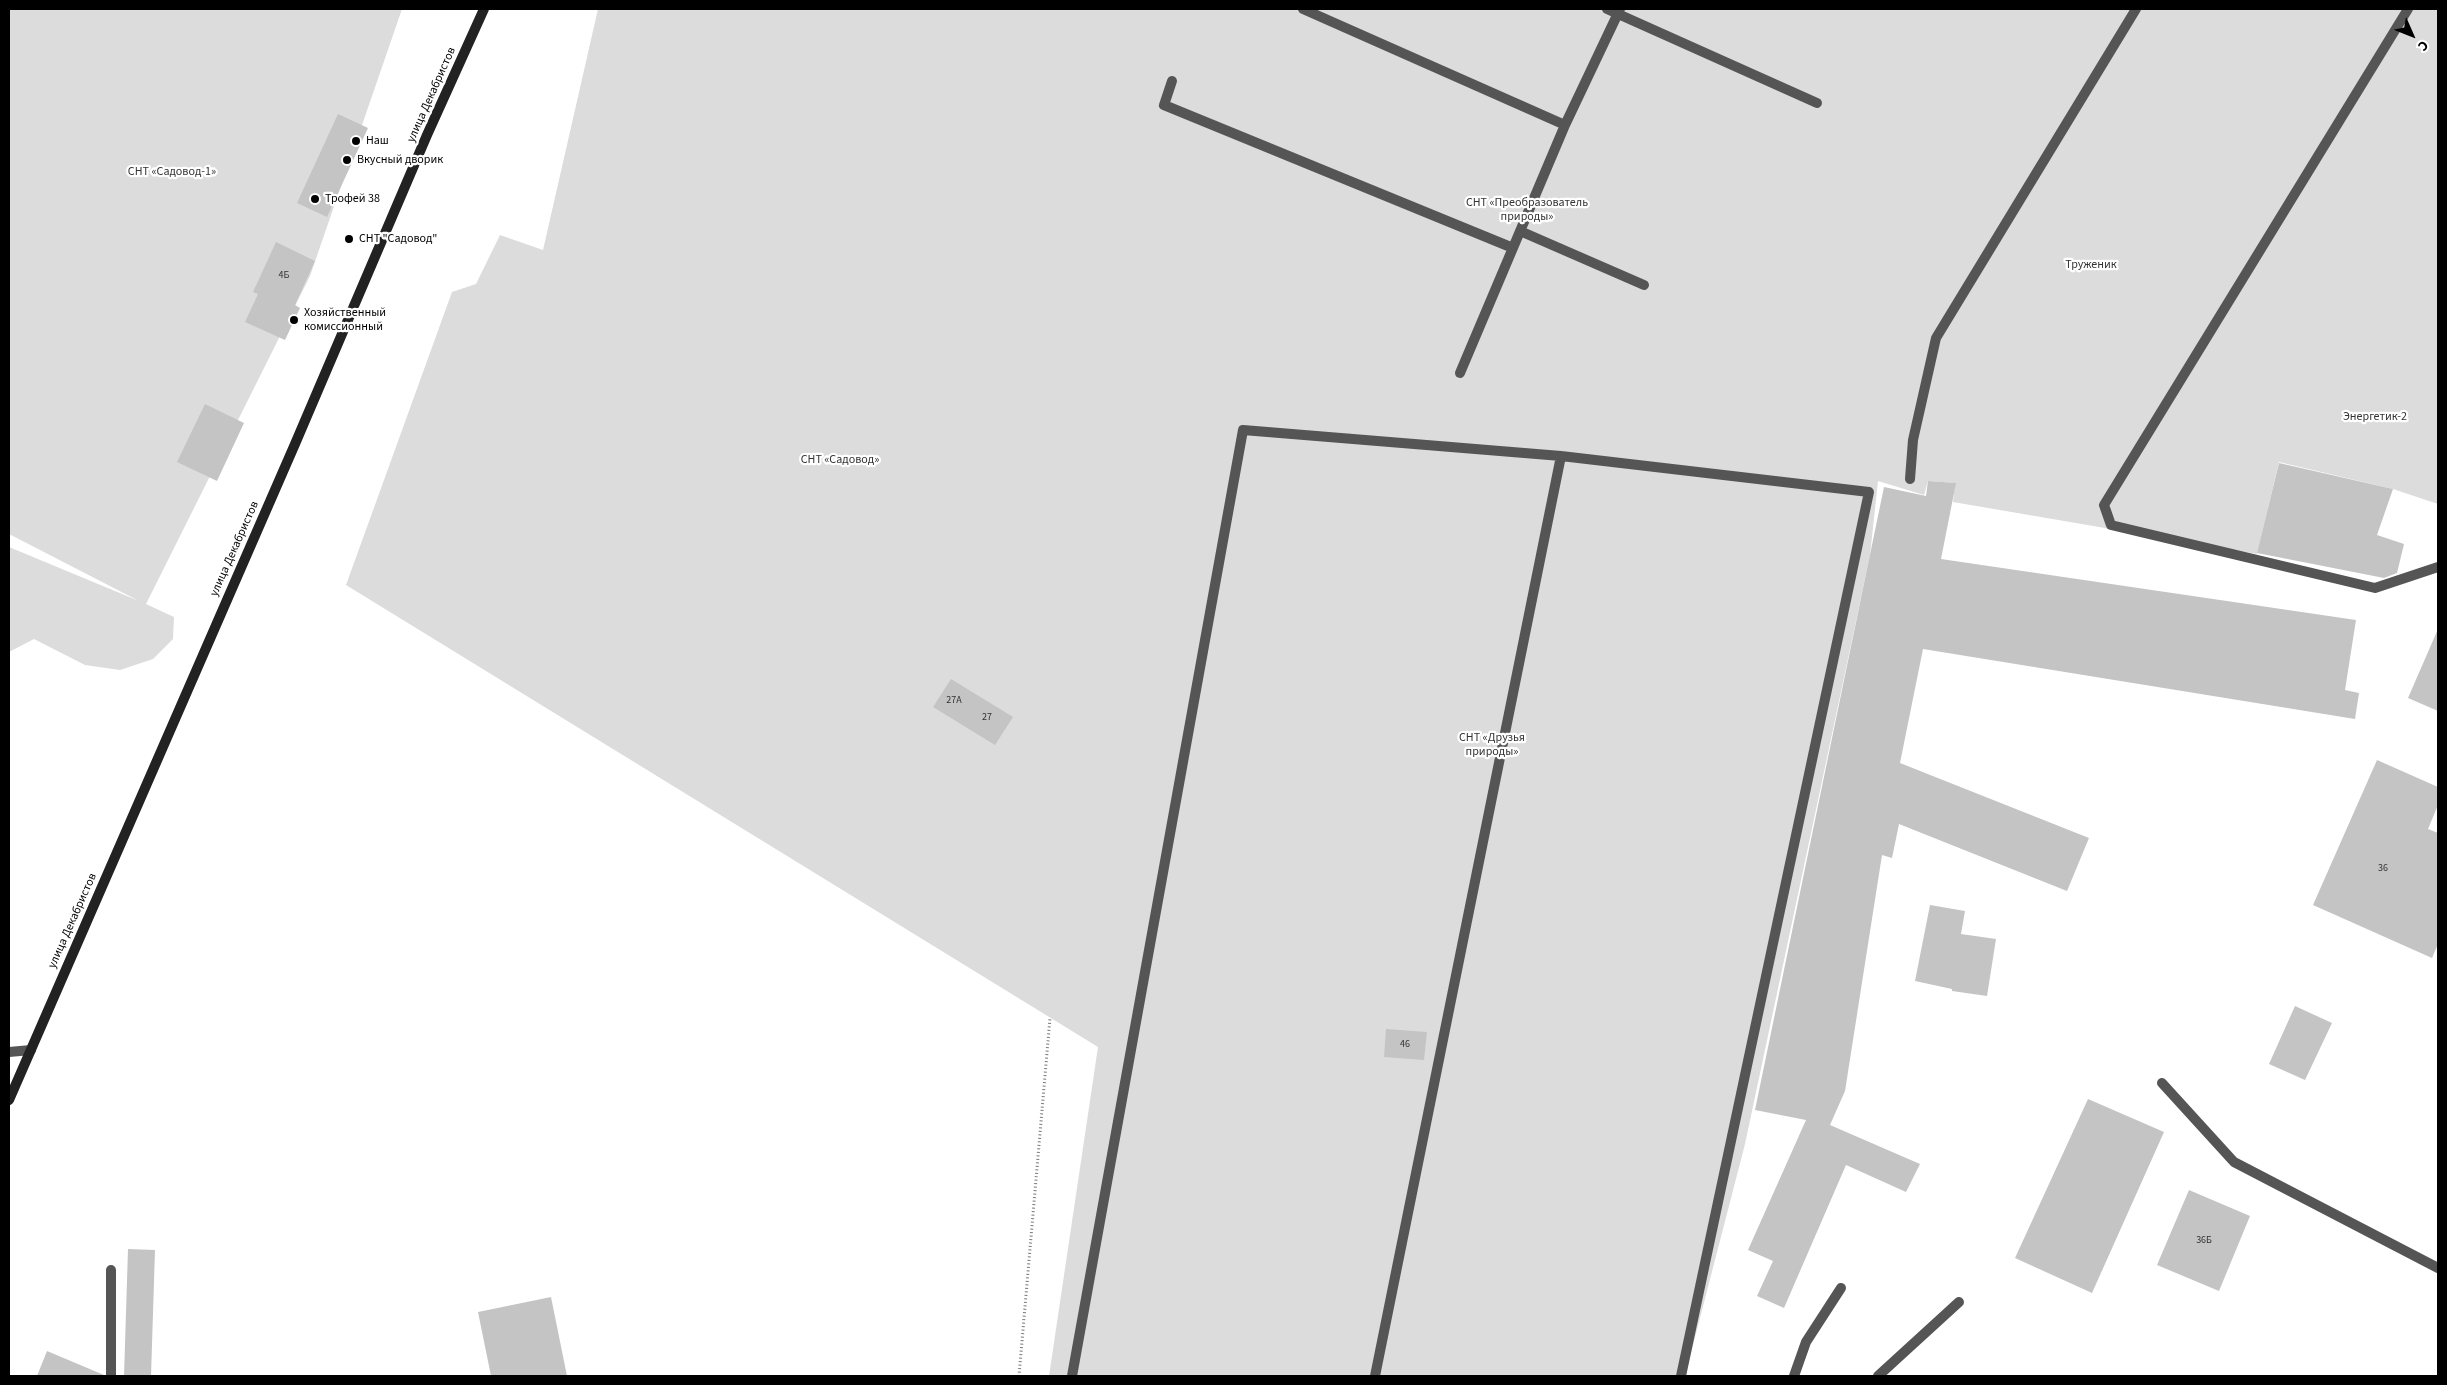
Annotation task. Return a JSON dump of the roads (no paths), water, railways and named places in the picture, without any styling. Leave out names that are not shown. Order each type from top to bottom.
[{"type":"street","name":"улица Декабристов","points":[[9,1100],[295,444],[427,135],[484,9]]},
{"type":"street","points":[[1304,9],[1565,125]]},
{"type":"street","points":[[1607,9],[1619,11],[1817,103]]},
{"type":"street","points":[[1910,480],[1912,440],[1936,338],[2136,9]]},
{"type":"street","points":[[2408,9],[2104,505],[2112,526],[2375,588],[2438,567]]},
{"type":"street","points":[[1460,373],[1565,125],[1619,11]]},
{"type":"street","points":[[1172,81],[1164,105],[1513,248]]},
{"type":"street","points":[[1520,231],[1644,285]]},
{"type":"street","points":[[1072,1376],[1243,430],[1561,456],[1869,492],[1681,1376]]},
{"type":"street","points":[[1375,1376],[1561,456]]},
{"type":"street","points":[[9,1052],[31,1050]]},
{"type":"street","points":[[2162,1083],[2234,1162],[2438,1268]]},
{"type":"street","points":[[111,1270],[111,1376]]},
{"type":"street","points":[[1794,1376],[1806,1342],[1841,1288]]},
{"type":"street","points":[[1878,1376],[1959,1302]]},
{"type":"place","name":"Наш","points":[[356,141]]},
{"type":"place","name":"Вкусный дворик","points":[[347,160]]},
{"type":"place","name":"Трофей 38","points":[[315,199]]},
{"type":"place","name":"СНТ \"Садовод\"","points":[[349,239]]},
{"type":"place","name":"Хозяйственный комиссионный","points":[[294,320]]},
{"type":"park label","name":"СНТ «Садовод-1»","points":[[172,172]]},
{"type":"park label","name":"СНТ «Преобразователь природы»","points":[[1527,210]]},
{"type":"park label","name":"Труженик","points":[[2091,265]]},
{"type":"park label","name":"Энергетик-2","points":[[2375,417]]},
{"type":"park label","name":"СНТ «Садовод»","points":[[840,460]]},
{"type":"park label","name":"СНТ «Друзья природы»","points":[[1492,745]]}]
